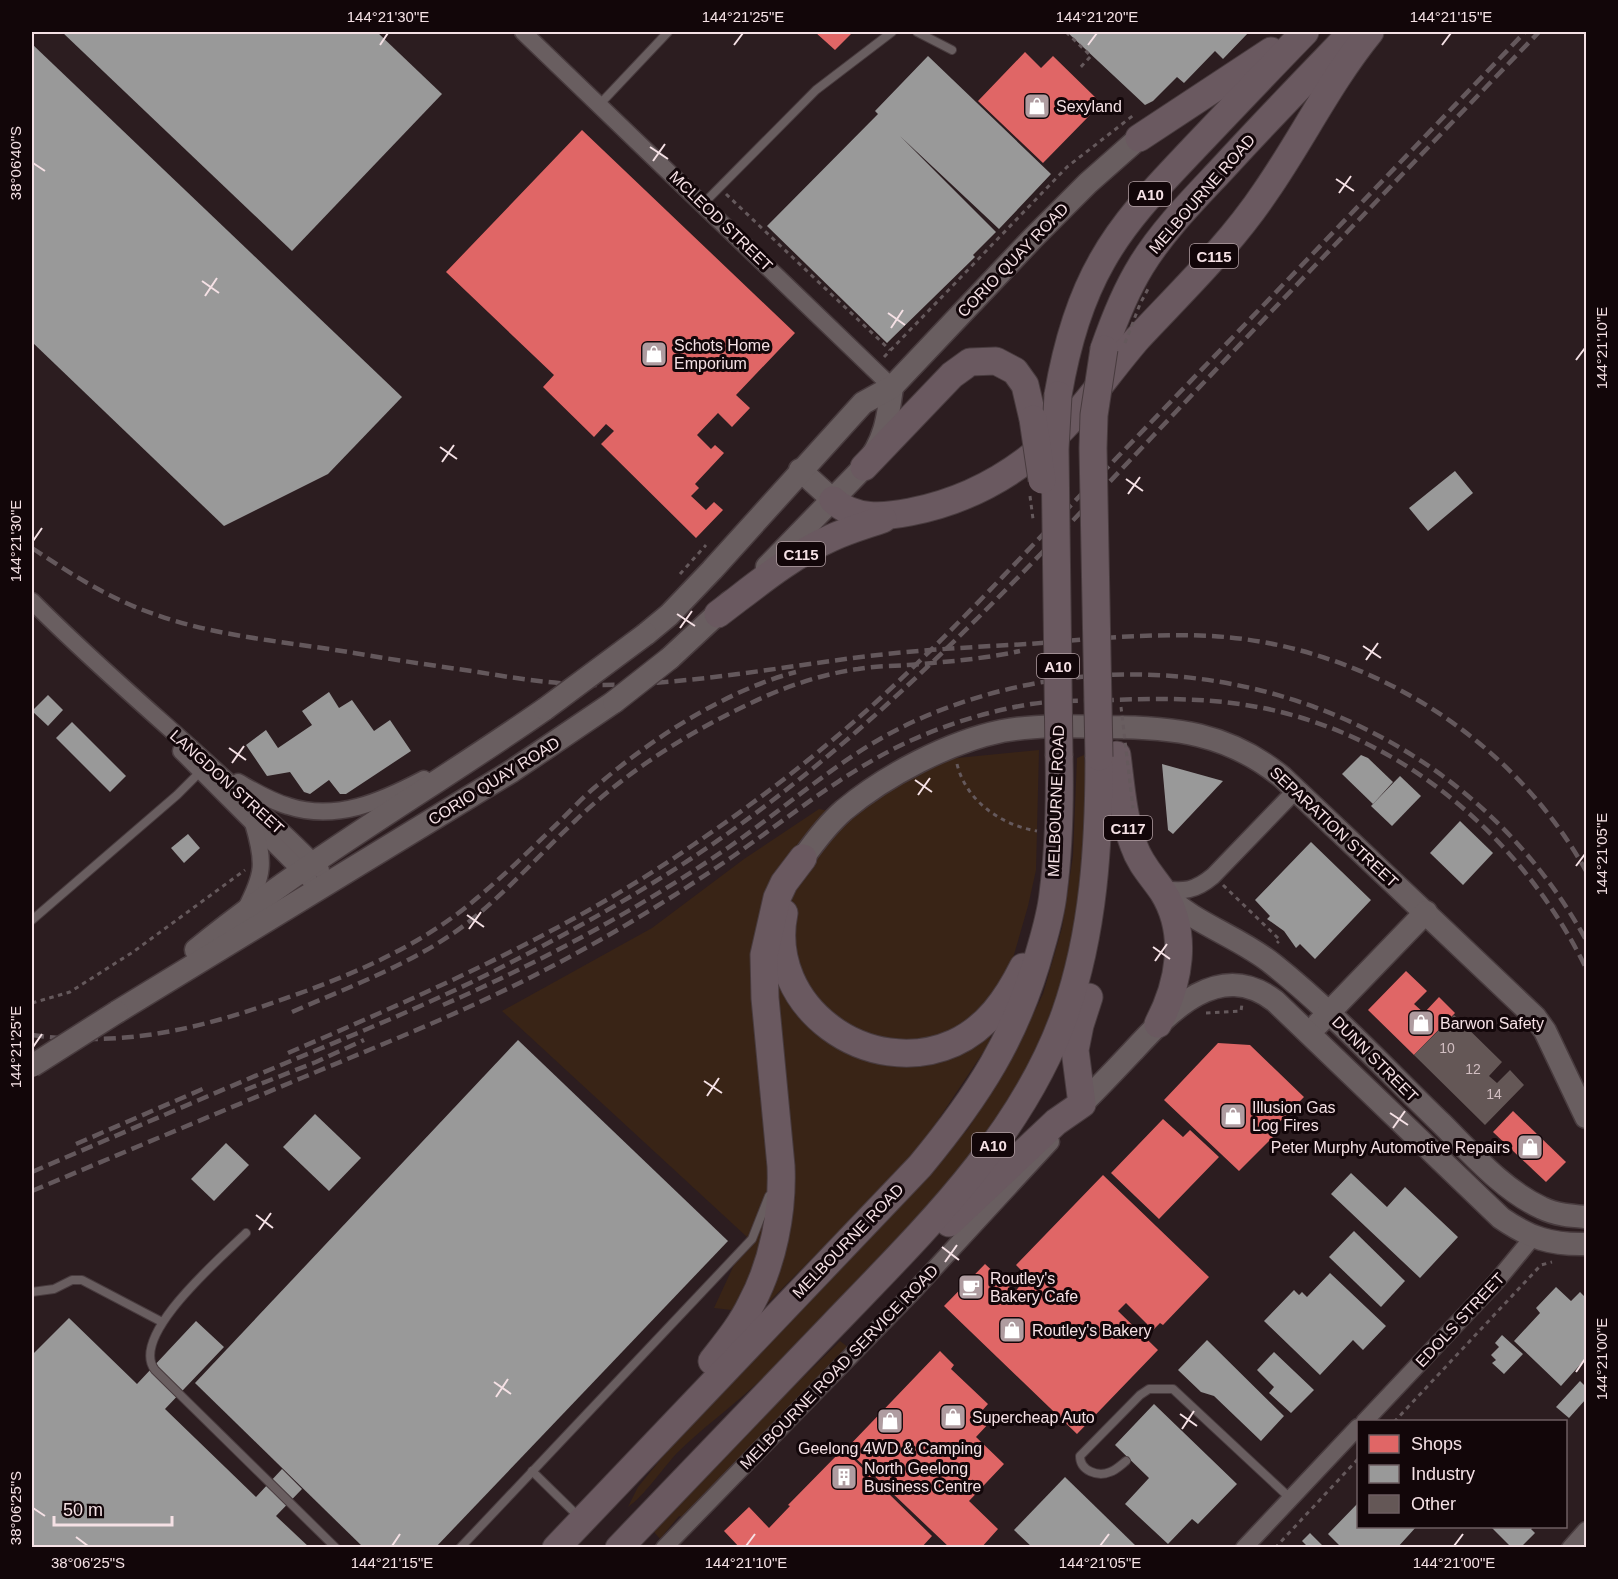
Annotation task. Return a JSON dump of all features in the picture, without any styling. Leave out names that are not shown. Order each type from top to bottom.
[{"type":"highway","name":"C115","points":[[1139,138],[1300,32]]},
{"type":"highway","name":"MELBOURNE ROAD","points":[[556,1548],[920,1166],[965,1108],[1010,1034],[1023,1006],[1034,971],[1053,896],[1058,844],[1055,449],[1062,368],[1075,320],[1097,270],[1120,232],[1148,197],[1305,32]]},
{"type":"highway","name":"MELBOURNE ROAD","points":[[1095,613],[1094,415],[1114,347],[1114,321],[1126,294],[1158,241],[1211,180],[1353,32]]},
{"type":"highway","name":"C115","points":[[718,614],[782,566],[812,547],[844,532],[896,514],[931,508],[997,482],[1049,441],[1077,412],[1132,345],[1243,223],[1288,158],[1351,56],[1370,32]]},
{"type":"highway","name":"C115","points":[[864,467],[951,375],[970,362],[996,361],[1015,371],[1025,385],[1033,419],[1057,576]]},
{"type":"highway","points":[[833,500],[845,509],[856,513],[896,514]]},
{"type":"highway","name":"C117","points":[[1095,613],[1108,756],[1133,845],[1139,859],[1162,891]]},
{"type":"highway","name":"A10","points":[[622,1546],[952,1198],[981,1162],[1020,1106],[1053,1044],[1065,1014],[1085,945],[1098,796],[1108,756]]},
{"type":"highway","points":[[879,1277],[947,1226],[1056,1122],[1082,1104],[1076,1040],[1103,943],[1109,897],[1109,874],[1098,796]]},
{"type":"highway","points":[[803,858],[787,898],[783,919],[782,938],[791,977],[810,1010],[825,1024],[855,1044],[892,1054],[927,1052],[941,1048],[956,1042],[986,1022],[1018,978],[1053,896]]},
{"type":"highway","points":[[649,1450],[701,1375],[739,1326],[752,1304],[771,1251],[782,1186],[765,998],[764,955],[777,898],[784,883],[803,858]]},
{"type":"highway","points":[[1158,1024],[1177,974],[1180,951],[1174,918],[1162,891]]},
{"type":"highway","points":[[586,1517],[622,1546]]},
{"type":"main road","name":"CORIO QUAY ROAD","points":[[117,1012],[244,911],[545,709],[669,615],[863,403],[892,387],[1056,214],[1139,138]]},
{"type":"main road","name":"CORIO QUAY ROAD","points":[[32,1066],[324,884],[512,771],[615,702],[670,658],[718,614],[864,467],[877,449],[886,429],[892,387]]},
{"type":"main road","points":[[800,471],[833,500]]},
{"type":"main road","name":"SEPARATION STREET","points":[[803,858],[844,810],[892,777],[925,759],[974,739],[1001,731],[1024,728],[1143,727],[1191,733],[1233,746],[1252,755],[1282,777],[1540,1023],[1587,1117]]},
{"type":"main road","name":"DUNN STREET","points":[[1162,891],[1182,910],[1263,956],[1328,1013],[1516,1193],[1543,1209],[1569,1216],[1587,1217]]},
{"type":"main road","points":[[1308,1033],[1426,912]]},
{"type":"main road","points":[[1158,1024],[1198,994],[1225,986],[1245,985]]},
{"type":"main road","name":"DUNN STREET","points":[[1245,985],[1266,994],[1405,1123],[1486,1204],[1517,1229],[1533,1237],[1570,1244],[1587,1244]]},
{"type":"main road","name":"MELBOURNE ROAD SERVICE ROAD","points":[[1082,1104],[1158,1024]]},
{"type":"main road","name":"EDOLS STREET","points":[[1533,1237],[1543,1209]]},
{"type":"street","name":"MCLEOD STREET","points":[[523,32],[892,387]]},
{"type":"street","name":"LANGDON STREET","points":[[32,601],[207,767],[324,884]]},
{"type":"street","points":[[207,767],[287,806],[325,813],[355,808],[385,798],[492,745]]},
{"type":"street","name":"LANGDON STREET","points":[[207,767],[252,822],[308,867]]},
{"type":"street","points":[[1162,891],[1186,891],[1197,888],[1210,878],[1296,790]]},
{"type":"street","points":[[244,911],[255,890],[262,866],[252,822]]},
{"type":"street","name":"MELBOURNE ROAD SERVICE ROAD","points":[[664,1548],[944,1260],[1028,1169],[1082,1104]]},
{"type":"street","name":"EDOLS STREET","points":[[1366,1420],[1496,1282],[1533,1237]]},
{"type":"street","points":[[1245,1548],[1357,1430]]},
{"type":"street","points":[[1570,1548],[1587,1530]]},
{"type":"lane","points":[[599,105],[668,32]]},
{"type":"lane","points":[[703,204],[816,90],[892,32]]},
{"type":"lane","points":[[917,32],[952,50]]},
{"type":"lane","points":[[32,920],[207,767]]},
{"type":"lane","points":[[460,1548],[752,1239],[781,1162]]},
{"type":"lane","points":[[246,1233],[171,1309],[162,1322],[150,1350],[152,1366],[336,1548]]},
{"type":"lane","points":[[32,1292],[54,1289],[72,1280],[82,1280],[162,1322]]},
{"type":"lane","points":[[1126,1461],[1112,1472],[1098,1473],[1085,1468],[1080,1462],[1080,1456],[1140,1395],[1149,1389],[1173,1389],[1291,1499]]},
{"type":"lane","points":[[532,1471],[586,1517]]},
{"type":"path","points":[[1066,32],[1091,56],[1078,70]]},
{"type":"path","points":[[719,188],[890,350]]},
{"type":"path","points":[[1114,347],[1149,287]]},
{"type":"path","points":[[1120,704],[1133,808]]},
{"type":"path","points":[[1198,1013],[1240,1011],[1245,985]]},
{"type":"path","points":[[1396,1420],[1541,1265],[1557,1261]]},
{"type":"path","points":[[1275,1548],[1357,1461]]},
{"type":"shaded area","points":[[1039,750],[1036,870],[1028,906],[988,1045],[916,1153],[758,1313],[714,1308],[747,1237],[502,1011],[652,928],[744,859],[819,809],[849,815],[899,783],[947,759]]},
{"type":"shaded area","points":[[1084,755],[1087,804],[1086,853],[1080,901],[1070,950],[1056,997],[1017,1087],[981,1143],[933,1200],[766,1375],[686,1444],[641,1496],[628,1507],[638,1487],[669,1449],[968,1129],[1009,1064],[1043,994],[1062,928],[1073,856],[1077,758]]},
{"type":"shaded area","points":[[840,1341],[849,1348],[732,1466],[685,1518],[679,1516],[660,1539],[654,1532],[764,1416]]},
{"type":"building: Shops","points":[[815,32],[853,32],[835,50]]},
{"type":"building: Shops","name":"Sexyland","points":[[1025,52],[1041,68],[1053,56],[1097,99],[1086,111],[1090,115],[1043,163],[978,101]]},
{"type":"building: Shops","name":"Schots Home Emporium","points":[[582,130],[795,333],[736,395],[750,408],[732,427],[718,413],[697,435],[711,449],[715,445],[724,453],[695,484],[699,488],[691,496],[706,510],[714,502],[723,510],[696,538],[601,444],[614,431],[606,424],[594,437],[543,387],[554,375],[446,272]]},
{"type":"building: Shops","points":[[1406,971],[1427,991],[1414,1004],[1424,1013],[1439,997],[1455,1013],[1414,1055],[1368,1010]]},
{"type":"building: Shops","name":"Illusion Gas Log Fires","points":[[1218,1043],[1250,1045],[1304,1097],[1269,1133],[1273,1137],[1239,1171],[1164,1100]]},
{"type":"building: Shops","name":"Peter Murphy Automotive Repairs","points":[[1513,1111],[1566,1162],[1546,1182],[1493,1132]]},
{"type":"building: Shops","points":[[1163,1119],[1183,1137],[1190,1130],[1219,1157],[1159,1219],[1111,1173]]},
{"type":"building: Shops","points":[[1103,1175],[1209,1277],[1163,1325],[1160,1323],[1153,1330],[1126,1303],[1118,1311],[1158,1350],[1077,1434],[944,1306],[985,1264],[1015,1292],[1027,1276],[1016,1265]]},
{"type":"building: Shops","points":[[940,1351],[954,1365],[951,1369],[988,1404],[980,1413],[990,1422],[976,1437],[1004,1464],[969,1501],[998,1529],[981,1548],[950,1548],[846,1449]]},
{"type":"building: Shops","name":"North Geelong Business Centre","points":[[843,1449],[932,1536],[921,1548],[740,1548],[724,1531],[749,1507],[769,1528],[790,1506],[788,1505]]},
{"type":"building: Industry","points":[[62,32],[377,32],[442,94],[292,251]]},
{"type":"building: Industry","points":[[1067,32],[1249,32],[1223,59],[1215,51],[1184,83],[1177,77],[1153,101],[1145,105]]},
{"type":"building: Industry","points":[[32,44],[402,397],[328,474],[224,526],[32,342]]},
{"type":"building: Industry","points":[[928,56],[1051,174],[999,229],[900,136],[996,232],[973,255],[975,257],[887,343],[767,226],[878,114],[875,111]]},
{"type":"building: Industry","points":[[1455,471],[1473,493],[1428,531],[1409,508]]},
{"type":"building: Industry","points":[[329,692],[339,708],[352,700],[374,731],[390,720],[411,751],[346,794],[340,794],[329,780],[310,794],[304,792],[290,772],[267,776],[246,745],[266,730],[278,748],[312,725],[302,711]]},
{"type":"building: Industry","points":[[48,695],[63,710],[48,726],[32,711]]},
{"type":"building: Industry","points":[[72,722],[126,776],[110,792],[56,738]]},
{"type":"building: Industry","points":[[1361,755],[1368,758],[1393,782],[1373,804],[1342,774]]},
{"type":"building: Industry","points":[[1162,764],[1223,781],[1173,834],[1168,830]]},
{"type":"building: Industry","points":[[1400,776],[1421,796],[1392,826],[1371,806]]},
{"type":"building: Industry","points":[[1460,821],[1493,853],[1463,885],[1430,853]]},
{"type":"building: Industry","points":[[188,834],[200,848],[184,863],[171,848]]},
{"type":"building: Industry","points":[[1311,842],[1371,900],[1315,959],[1300,944],[1296,948],[1284,931],[1267,919],[1270,916],[1255,900]]},
{"type":"building: Industry","points":[[518,1040],[728,1241],[435,1548],[364,1548],[195,1383]]},
{"type":"building: Industry","points":[[315,1114],[361,1158],[329,1191],[283,1147]]},
{"type":"building: Industry","points":[[226,1143],[249,1165],[214,1201],[191,1179]]},
{"type":"building: Industry","points":[[1351,1173],[1387,1207],[1405,1187],[1458,1237],[1420,1278],[1331,1194]]},
{"type":"building: Industry","points":[[1354,1231],[1405,1281],[1381,1307],[1329,1257]]},
{"type":"building: Industry","points":[[1330,1273],[1386,1326],[1363,1350],[1353,1340],[1320,1375],[1264,1321],[1294,1290],[1299,1295],[1302,1292],[1307,1297]]},
{"type":"building: Industry","points":[[1556,1287],[1571,1301],[1580,1292],[1586,1298],[1586,1358],[1561,1386],[1514,1341],[1540,1313],[1536,1308]]},
{"type":"building: Industry","points":[[69,1318],[137,1384],[196,1321],[224,1347],[165,1409],[256,1497],[282,1469],[302,1489],[276,1516],[310,1548],[36,1548],[32,1543],[32,1355]]},
{"type":"building: Industry","points":[[1502,1335],[1523,1354],[1504,1374],[1492,1363],[1496,1360],[1491,1355],[1499,1347],[1495,1343]]},
{"type":"building: Industry","points":[[1207,1340],[1284,1416],[1261,1441],[1214,1396],[1201,1392],[1178,1370]]},
{"type":"building: Industry","points":[[1274,1352],[1314,1390],[1291,1413],[1269,1393],[1274,1387],[1257,1370]]},
{"type":"building: Industry","points":[[1580,1381],[1586,1387],[1586,1399],[1569,1418],[1556,1407]]},
{"type":"building: Industry","points":[[1154,1404],[1237,1484],[1198,1524],[1192,1519],[1168,1544],[1125,1504],[1149,1478],[1115,1445]]},
{"type":"building: Industry","points":[[1065,1477],[1138,1548],[1033,1548],[1014,1530]]},
{"type":"building: Industry","points":[[1357,1504],[1357,1528],[1415,1528],[1397,1548],[1342,1548],[1328,1534]]},
{"type":"building: Industry","points":[[1492,1528],[1532,1528],[1535,1533],[1520,1548],[1512,1548]]},
{"type":"building: Industry","points":[[1310,1533],[1325,1548],[1305,1548],[1307,1546],[1302,1541]]},
{"type":"building: Other","points":[[1454,1015],[1502,1062],[1489,1076],[1497,1083],[1510,1070],[1524,1085],[1485,1125],[1414,1055]]},
{"type":"railway","points":[[288,1053],[444,984],[597,906],[711,833],[813,756],[866,711],[936,645],[1525,32]]},
{"type":"railway","points":[[32,1172],[474,981],[557,938],[639,891],[692,858],[756,813],[877,714],[990,606],[1539,32]]},
{"type":"railway","points":[[32,548],[77,577],[124,602],[157,615],[205,629],[509,677],[572,684],[668,682],[902,652],[1120,637],[1212,636],[1269,643],[1325,658],[1378,679],[1429,707],[1475,740],[1518,779],[1555,823],[1586,871]]},
{"type":"railway","points":[[292,1012],[382,973],[426,951],[446,938],[495,900],[575,821],[615,786],[658,755],[704,727],[751,703],[803,682],[831,674],[864,668],[964,660],[1020,651]]},
{"type":"railway","points":[[32,1035],[69,1039],[104,1039],[172,1031],[205,1024],[272,1003],[374,963],[417,940],[458,913],[509,870],[590,792],[668,732],[744,690],[796,672]]},
{"type":"railway","points":[[443,1005],[554,952],[660,892],[729,847],[843,762],[917,720],[1011,688],[1107,675],[1203,679],[1295,700],[1382,738],[1461,790],[1530,858],[1586,940]]},
{"type":"railway","points":[[32,1191],[423,1027],[512,987],[590,946],[662,903],[864,765],[912,740],[956,723],[1031,704],[1150,699],[1225,702],[1263,708],[1315,722],[1365,743],[1411,769],[1454,801],[1494,837],[1529,877],[1560,921],[1586,968]]},
{"type":"railway","points":[[245,1090],[364,1040]]},
{"type":"railway","points":[[76,1144],[205,1088]]},
{"type":"place","name":"Sexyland","points":[[1037,106]]},
{"type":"place","name":"Schots Home Emporium","points":[[654,354]]},
{"type":"place","name":"Barwon Safety","points":[[1421,1023]]},
{"type":"place","name":"Illusion Gas Log Fires","points":[[1233,1116]]},
{"type":"place","name":"Peter Murphy Automotive Repairs","points":[[1530,1147]]},
{"type":"place","name":"Routley's Bakery Cafe","points":[[971,1287]]},
{"type":"place","name":"Routley's Bakery","points":[[1012,1330]]},
{"type":"place","name":"Supercheap Auto","points":[[953,1417]]},
{"type":"place","name":"Geelong 4WD & Camping","points":[[890,1421]]},
{"type":"place","name":"North Geelong Business Centre","points":[[844,1477]]}]
